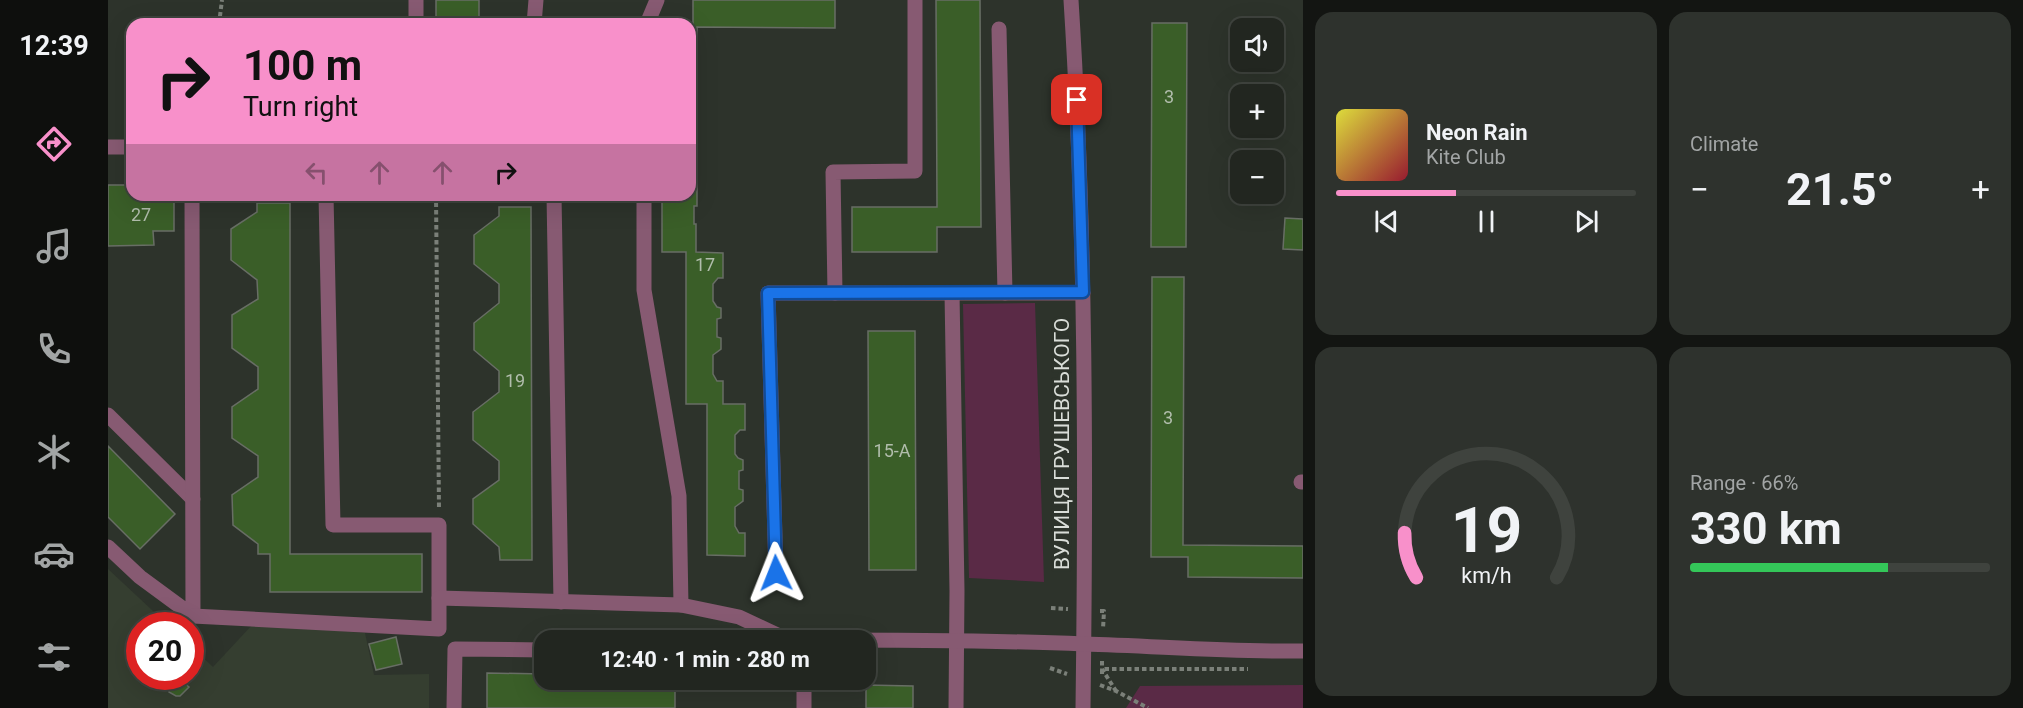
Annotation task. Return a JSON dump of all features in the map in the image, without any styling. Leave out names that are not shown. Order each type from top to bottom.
[{"type":"street","points":[[416,0],[416,18]]},
{"type":"street","points":[[534,18],[536,0]]},
{"type":"street","points":[[650,18],[657,0]]},
{"type":"street","points":[[835,293],[833,172],[915,171],[915,0]]},
{"type":"street","name":"ВУЛИЦЯ ГРУШЕВСЬКОГО","points":[[1071,0],[1079,120],[1083,292],[1083,708]]},
{"type":"street","points":[[999,29],[1005,293]]},
{"type":"street","points":[[108,147],[126,147]]},
{"type":"street","points":[[192,201],[193,612]]},
{"type":"street","points":[[204,617],[440,628],[439,525],[333,525],[326,201]]},
{"type":"street","points":[[554,201],[561,602]]},
{"type":"street","points":[[644,201],[644,290],[679,496],[681,605]]},
{"type":"street","points":[[776,573],[768,293],[1083,292]]},
{"type":"street","points":[[952,293],[957,591],[956,708]]},
{"type":"street","points":[[108,415],[193,499]]},
{"type":"street","points":[[108,547],[140,578],[187,612]]},
{"type":"street","points":[[439,598],[681,605],[739,617],[766,630]]},
{"type":"street","points":[[876,640],[1083,644],[1251,652],[1303,651]]},
{"type":"street","points":[[454,708],[454,649],[534,650]]},
{"type":"street","points":[[804,690],[804,708]]},
{"type":"path","points":[[220,18],[222,0]]},
{"type":"path","points":[[436,201],[439,525]]},
{"type":"path","points":[[1101,697],[1102,669],[1256,669]]},
{"type":"shaded area","points":[[1035,303],[1044,582],[969,578],[963,304]]},
{"type":"shaded area","points":[[108,569],[154,612],[126,612],[126,690],[204,690],[204,658],[213,667],[253,624],[365,633],[374,675],[429,674],[429,708],[108,708]]},
{"type":"shaded area","points":[[1303,685],[1303,708],[1126,708],[1140,686]]},
{"type":"building","points":[[436,0],[479,0],[479,18],[436,18]]},
{"type":"building","points":[[693,0],[835,0],[835,28],[697,27],[697,56],[696,18],[693,18]]},
{"type":"building","points":[[936,0],[980,0],[981,227],[937,227],[937,252],[852,252],[852,207],[937,207]]},
{"type":"building","points":[[1152,23],[1187,23],[1186,247],[1151,247]]},
{"type":"building","points":[[696,74],[697,74],[696,131]]},
{"type":"building","points":[[697,149],[697,206],[694,206],[696,252],[723,253],[723,278],[718,278],[713,284],[713,301],[717,307],[721,308],[721,318],[717,319],[717,337],[721,338],[721,349],[713,355],[713,374],[717,381],[723,381],[723,404],[745,404],[745,430],[740,430],[735,435],[735,454],[743,460],[743,470],[739,471],[739,489],[743,490],[743,501],[735,507],[735,526],[739,533],[745,533],[745,556],[707,555],[707,404],[686,404],[686,252],[662,252],[662,201],[696,201]]},
{"type":"building","points":[[108,185],[126,185],[126,201],[174,201],[174,231],[153,231],[154,245],[108,246]]},
{"type":"building","points":[[257,203],[290,203],[290,554],[422,554],[422,592],[270,592],[270,554],[258,554],[258,544],[233,525],[232,495],[258,477],[258,456],[232,438],[232,407],[258,389],[258,367],[232,348],[232,315],[258,299],[257,280],[231,260],[231,229],[257,212]]},
{"type":"building","points":[[499,207],[531,207],[532,560],[500,560],[499,547],[473,524],[473,499],[499,480],[499,461],[473,440],[473,412],[499,392],[499,371],[474,350],[474,323],[499,303],[499,284],[474,264],[474,235],[499,216]]},
{"type":"building","points":[[1285,218],[1303,219],[1303,250],[1283,249]]},
{"type":"building","points":[[1152,277],[1184,277],[1183,545],[1303,546],[1303,578],[1188,577],[1188,557],[1151,557]]},
{"type":"building","points":[[868,331],[915,331],[916,570],[869,570]]},
{"type":"building","points":[[108,446],[175,514],[140,549],[108,517]]},
{"type":"building","points":[[396,637],[402,664],[376,670],[369,644]]},
{"type":"building","points":[[487,673],[534,674],[534,690],[675,690],[675,708],[487,708]]},
{"type":"building","points":[[876,685],[913,686],[913,708],[866,708],[866,690],[876,690]]},
{"type":"building","points":[[169,690],[186,690],[180,696]]},
{"type":"route","points":[[776,573],[768,293],[1083,292],[1077,100]]}]
